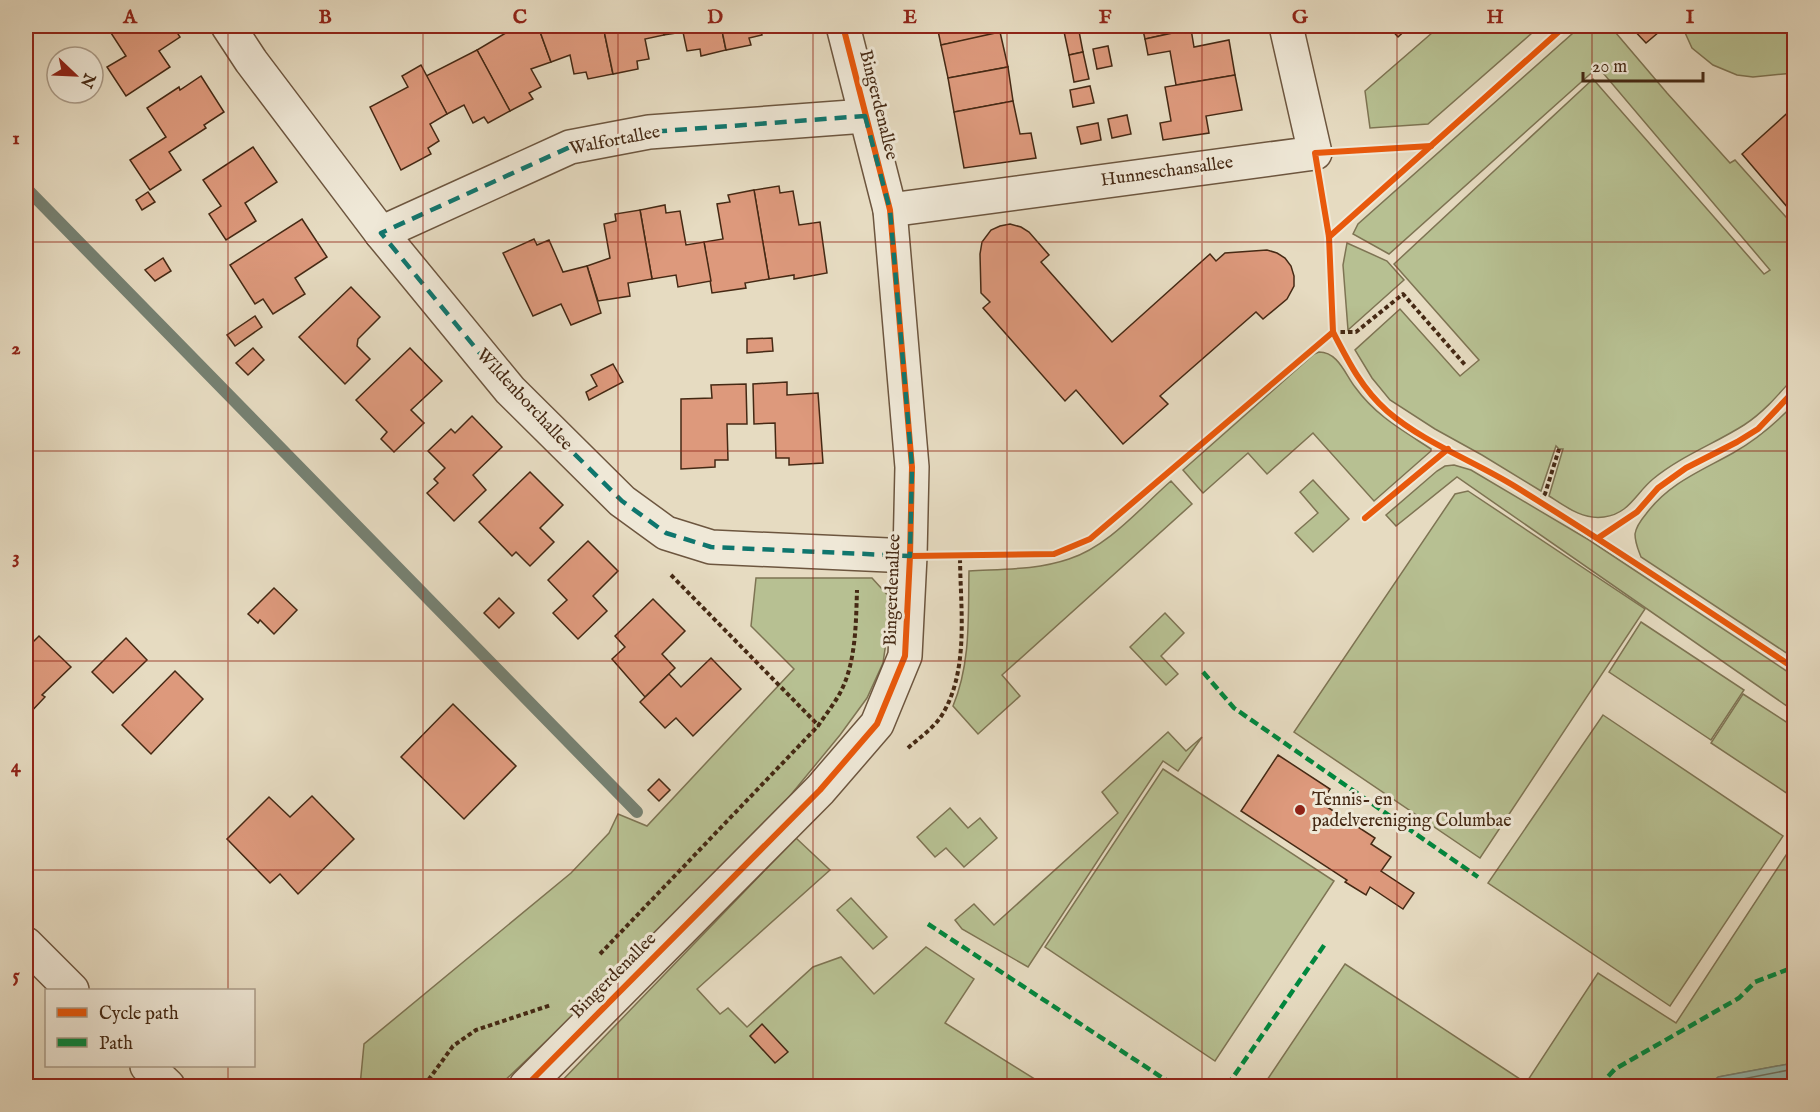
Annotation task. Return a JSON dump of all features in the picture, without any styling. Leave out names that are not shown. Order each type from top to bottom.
[{"type":"street","name":"Wildenborchallee","points":[[228,26],[251,62],[381,233],[510,390],[622,501],[666,533],[711,548],[910,556]]},
{"type":"street","name":"Bingerdenallee","points":[[526,1086],[849,757],[877,724],[905,656],[912,467],[890,210],[843,26]]},
{"type":"street","name":"Hunneschansallee","points":[[890,210],[1315,153],[1286,26]]},
{"type":"street","name":"Walfortallee","points":[[381,233],[570,147],[649,132],[865,116]]},
{"type":"street","points":[[26,944],[71,989]]},
{"type":"street","points":[[149,1067],[168,1086]]},
{"type":"path","points":[[1324,340],[1333,332],[1356,332],[1403,294],[1466,366]]},
{"type":"path","points":[[1333,321],[1333,332],[1338,341]]},
{"type":"path","points":[[1539,501],[1545,494],[1559,449]]},
{"type":"path","points":[[1530,495],[1549,507]]},
{"type":"path","points":[[666,533],[655,560],[849,757]]},
{"type":"path","points":[[599,955],[818,726],[842,689],[850,662],[856,625],[858,554]]},
{"type":"path","points":[[910,556],[972,555]]},
{"type":"path","points":[[424,1086],[453,1046],[476,1030],[550,1006],[559,998]]},
{"type":"highlighted area","points":[[865,116],[890,210],[912,467],[910,556],[711,547],[666,533],[622,501],[510,390],[381,233],[570,147],[649,132]]},
{"type":"green space","points":[[1440,26],[1540,26],[1428,124],[1370,128],[1365,91]]},
{"type":"green space","points":[[1581,26],[1610,26],[1730,163],[1735,160],[1794,226],[1794,377],[1751,420],[1664,471],[1620,512],[1604,517],[1589,517],[1575,512],[1549,496],[1563,449],[1556,446],[1541,491],[1390,400],[1372,378],[1355,350],[1400,309],[1460,376],[1479,360],[1394,264],[1593,79],[1764,274],[1770,270],[1598,67],[1389,254],[1353,234],[1358,224]]},
{"type":"green space","points":[[1682,26],[1794,26],[1794,73],[1753,77],[1737,75],[1713,65],[1692,48]]},
{"type":"green space","points":[[1347,243],[1387,261],[1404,280],[1348,330],[1343,265]]},
{"type":"green space","points":[[1319,352],[1326,353],[1336,360],[1363,397],[1381,414],[1431,451],[1374,501],[1313,433],[1267,474],[1248,453],[1203,493],[1183,470]]},
{"type":"green space","points":[[1794,404],[1794,658],[1641,557],[1635,534],[1642,519],[1665,494],[1686,479],[1750,443]]},
{"type":"green space","points":[[1454,465],[1471,470],[1589,540],[1794,676],[1794,711],[1457,477],[1396,526],[1386,515],[1437,471],[1445,466]]},
{"type":"green space","points":[[1313,480],[1349,519],[1313,552],[1295,533],[1318,513],[1300,492]]},
{"type":"green space","points":[[1171,481],[1192,504],[1002,675],[1020,696],[978,734],[953,706],[966,657],[969,571],[1045,565],[1084,553],[1111,536]]},
{"type":"green space","points":[[1468,491],[1645,609],[1480,858],[1294,732],[1455,494]]},
{"type":"green space","points":[[756,578],[872,578],[892,600],[883,663],[867,698],[840,735],[789,797],[641,951],[499,1086],[360,1086],[364,1044],[571,873],[609,833],[618,814],[647,826],[794,669],[751,626]]},
{"type":"green space","points":[[1165,613],[1184,633],[1161,656],[1178,674],[1166,685],[1130,647]]},
{"type":"green space","points":[[1641,622],[1744,690],[1711,740],[1609,672]]},
{"type":"green space","points":[[1743,694],[1794,727],[1794,798],[1711,743]]},
{"type":"green space","points":[[1603,715],[1783,836],[1670,1006],[1488,883]]},
{"type":"green space","points":[[1168,732],[1186,751],[1202,737],[1178,771],[1163,761],[1028,967],[962,929],[955,920],[974,904],[994,925],[1118,813],[1102,792]]},
{"type":"green space","points":[[1163,769],[1334,881],[1215,1061],[1045,947]]},
{"type":"green space","points":[[950,808],[968,828],[980,818],[997,838],[964,867],[946,848],[935,857],[917,837]]},
{"type":"green space","points":[[796,838],[830,870],[697,989],[720,1014],[728,1008],[747,1027],[813,967],[841,957],[874,994],[926,947],[974,979],[945,1023],[1046,1086],[557,1086]]},
{"type":"green space","points":[[1794,843],[1794,1063],[1719,1077],[1708,1086],[1524,1086],[1598,973],[1676,1023]]},
{"type":"green space","points":[[851,898],[887,937],[873,949],[837,910]]},
{"type":"green space","points":[[1345,964],[1523,1081],[1520,1086],[1263,1086]]},
{"type":"water","points":[[1794,1063],[1794,1086],[1708,1086],[1718,1077]]},
{"type":"building","points":[[122,26],[173,26],[180,37],[159,51],[170,67],[126,96],[107,67],[126,56],[111,33]]},
{"type":"building","points":[[524,26],[538,26],[551,62],[531,69],[541,87],[529,93],[533,99],[510,111],[477,50],[509,31]]},
{"type":"building","points":[[538,26],[603,26],[613,74],[588,79],[586,72],[574,74],[570,55],[551,62]]},
{"type":"building","points":[[603,26],[662,26],[664,35],[645,39],[649,59],[637,61],[638,69],[613,74]]},
{"type":"building","points":[[662,26],[721,26],[726,50],[701,56],[700,49],[687,51],[683,32],[664,35]]},
{"type":"building","points":[[721,26],[760,26],[762,35],[749,38],[751,45],[726,50]]},
{"type":"building","points":[[937,26],[1011,26],[1012,31],[941,45]]},
{"type":"building","points":[[1078,26],[1083,52],[1069,55],[1063,27]]},
{"type":"building","points":[[1142,26],[1190,26],[1191,29],[1145,39]]},
{"type":"building","points":[[1388,26],[1410,26],[1398,37]]},
{"type":"building","points":[[1630,26],[1666,26],[1646,43]]},
{"type":"building","points":[[1191,29],[1194,47],[1229,40],[1235,75],[1176,85],[1170,51],[1148,55],[1145,39]]},
{"type":"building","points":[[1000,32],[1008,67],[948,78],[941,45]]},
{"type":"building","points":[[1108,46],[1112,66],[1097,69],[1093,49]]},
{"type":"building","points":[[477,50],[510,111],[488,123],[484,117],[473,123],[464,105],[447,114],[426,76]]},
{"type":"building","points":[[1083,52],[1089,79],[1074,82],[1069,55]]},
{"type":"building","points":[[421,65],[447,114],[430,124],[439,141],[428,148],[431,154],[401,170],[370,107],[408,87],[402,76]]},
{"type":"building","points":[[1008,67],[1013,101],[954,112],[948,78]]},
{"type":"building","points":[[1235,75],[1242,110],[1206,116],[1209,133],[1163,140],[1160,123],[1171,121],[1165,87]]},
{"type":"building","points":[[201,76],[224,112],[204,125],[206,128],[169,152],[181,170],[150,190],[130,160],[166,137],[147,108]]},
{"type":"building","points":[[1090,86],[1094,103],[1073,107],[1070,90]]},
{"type":"building","points":[[1013,101],[1020,134],[1031,133],[1036,158],[964,168],[954,112]]},
{"type":"building","points":[[1794,107],[1794,215],[1742,154]]},
{"type":"building","points":[[26,111],[33,125],[26,129]]},
{"type":"building","points":[[1127,115],[1131,134],[1112,138],[1108,119]]},
{"type":"building","points":[[1098,123],[1101,140],[1081,144],[1077,127]]},
{"type":"building","points":[[253,147],[277,182],[245,203],[256,221],[226,240],[209,214],[221,206],[203,180]]},
{"type":"building","points":[[779,186],[780,193],[793,191],[799,225],[820,222],[827,273],[794,279],[794,275],[769,279],[754,190]]},
{"type":"building","points":[[754,190],[769,279],[745,283],[746,288],[712,293],[704,242],[723,239],[717,204],[730,202],[728,195]]},
{"type":"building","points":[[148,192],[155,202],[142,210],[136,200]]},
{"type":"building","points":[[665,205],[666,213],[680,211],[686,245],[704,242],[711,281],[678,287],[676,275],[652,279],[640,210]]},
{"type":"building","points":[[640,210],[652,279],[628,283],[630,296],[598,301],[587,266],[610,258],[604,224],[616,221],[615,214]]},
{"type":"building","points":[[302,219],[327,257],[295,278],[305,294],[273,314],[263,299],[255,304],[230,265]]},
{"type":"building","points":[[1010,224],[1029,232],[1049,255],[1041,262],[1112,342],[1210,254],[1216,261],[1225,253],[1267,250],[1277,253],[1291,266],[1294,286],[1287,299],[1263,319],[1256,312],[1160,396],[1168,404],[1123,444],[1076,390],[1065,401],[983,308],[990,302],[981,293],[982,242],[991,230]]},
{"type":"building","points":[[534,239],[537,245],[549,240],[563,272],[587,266],[601,313],[571,325],[561,304],[533,316],[503,253]]},
{"type":"building","points":[[163,258],[171,271],[155,281],[145,270]]},
{"type":"building","points":[[351,287],[380,317],[358,339],[357,346],[370,359],[345,384],[299,337]]},
{"type":"building","points":[[255,316],[262,327],[235,346],[227,335]]},
{"type":"building","points":[[772,338],[773,351],[747,353],[747,339]]},
{"type":"building","points":[[253,348],[264,360],[248,375],[236,363]]},
{"type":"building","points":[[410,348],[442,381],[411,410],[424,423],[394,452],[381,439],[387,432],[356,400]]},
{"type":"building","points":[[613,364],[623,382],[589,400],[586,392],[597,386],[591,375]]},
{"type":"building","points":[[787,382],[787,395],[818,393],[823,463],[789,465],[789,458],[776,458],[775,423],[754,424],[753,384]]},
{"type":"building","points":[[746,384],[747,424],[727,424],[728,460],[715,460],[715,467],[681,469],[681,399],[712,398],[711,385]]},
{"type":"building","points":[[472,416],[502,447],[473,475],[486,490],[454,521],[427,493],[438,483],[434,479],[445,468],[428,451],[451,429],[455,433]]},
{"type":"building","points":[[530,472],[563,505],[540,528],[554,542],[530,566],[516,552],[512,556],[479,522]]},
{"type":"building","points":[[588,541],[618,571],[593,596],[607,611],[578,639],[553,613],[567,600],[548,580]]},
{"type":"building","points":[[274,588],[297,610],[274,634],[260,620],[258,623],[248,614]]},
{"type":"building","points":[[499,598],[514,613],[499,628],[484,613]]},
{"type":"building","points":[[653,599],[685,631],[662,654],[675,668],[645,697],[612,659],[625,647],[615,636]]},
{"type":"building","points":[[39,636],[71,667],[42,695],[45,697],[26,717],[26,649]]},
{"type":"building","points":[[126,638],[147,660],[113,693],[92,672]]},
{"type":"building","points":[[711,658],[741,689],[693,736],[676,718],[665,728],[640,702],[669,674],[681,687]]},
{"type":"building","points":[[175,671],[203,699],[151,754],[122,725]]},
{"type":"building","points":[[453,704],[516,766],[464,819],[401,757]]},
{"type":"building","points":[[1278,755],[1330,789],[1321,803],[1375,838],[1371,844],[1391,857],[1381,871],[1414,893],[1403,909],[1370,887],[1366,895],[1345,882],[1347,880],[1241,811]]},
{"type":"building","points":[[659,779],[670,790],[659,801],[648,790]]},
{"type":"building","points":[[312,796],[354,839],[298,894],[280,874],[270,883],[227,839],[269,797],[290,817]]},
{"type":"building","points":[[762,1024],[788,1052],[775,1063],[750,1036]]},
{"type":"waterway","points":[[26,188],[637,812]]},
{"type":"marked path","points":[[1203,672],[1234,708],[1478,877]]},
{"type":"marked path","points":[[928,924],[1175,1086]]},
{"type":"marked path","points":[[1227,1086],[1325,944]]},
{"type":"marked path","points":[[1599,1086],[1615,1069],[1739,998],[1755,982],[1794,967]]},
{"type":"cycle path","points":[[526,1086],[820,790],[877,724],[905,656],[912,467],[890,210],[843,26]]},
{"type":"cycle path","points":[[1329,237],[1565,26]]},
{"type":"cycle path","points":[[1333,332],[1329,237],[1315,153],[1431,146]]},
{"type":"cycle path","points":[[910,556],[1054,554],[1090,539],[1333,332],[1363,384],[1378,402],[1401,422],[1551,509],[1794,668]]},
{"type":"cycle path","points":[[1598,538],[1637,512],[1658,488],[1686,468],[1758,429],[1794,391]]},
{"type":"cycle path","points":[[1365,518],[1448,449]]},
{"type":"place","name":"Tennis- en padelvereniging Columbae","points":[[1300,810]]}]
